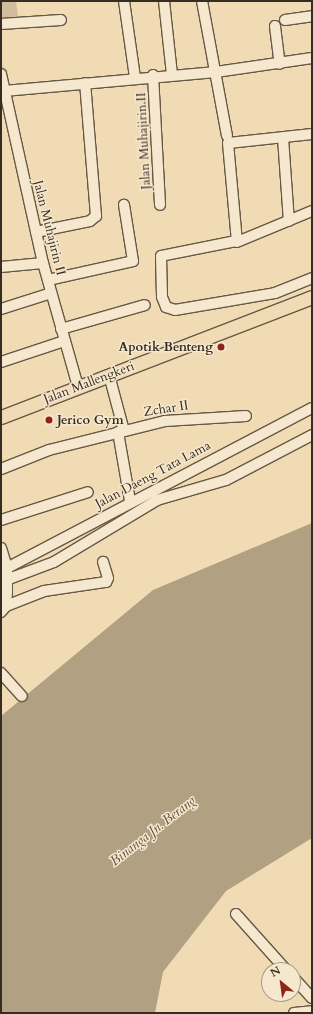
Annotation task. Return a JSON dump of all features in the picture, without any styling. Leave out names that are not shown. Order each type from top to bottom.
[{"type":"main road","name":"Jalan Mallengkeri","points":[[1,417],[312,297]]},
{"type":"street","points":[[124,1],[136,77]]},
{"type":"street","points":[[164,1],[172,75]]},
{"type":"street","points":[[202,1],[227,136]]},
{"type":"street","points":[[285,20],[312,16]]},
{"type":"street","points":[[1,24],[61,20]]},
{"type":"street","points":[[275,26],[280,64]]},
{"type":"street","points":[[4,91],[153,75],[216,72],[280,64],[312,58]]},
{"type":"street","name":"Jalan Muhajirin II","points":[[1,74],[43,263],[78,387]]},
{"type":"street","name":"Jalan Muhajirin.II","points":[[153,75],[160,205]]},
{"type":"street","points":[[36,232],[90,221],[96,216],[85,83]]},
{"type":"street","points":[[1,130],[12,129]]},
{"type":"street","points":[[236,241],[228,143],[312,134]]},
{"type":"street","points":[[283,138],[289,221]]},
{"type":"street","points":[[48,280],[133,261],[124,205]]},
{"type":"street","points":[[312,211],[236,241],[161,256],[162,297],[166,307],[175,310],[291,288],[312,278]]},
{"type":"street","points":[[1,267],[43,263]]},
{"type":"street","points":[[291,288],[298,302]]},
{"type":"street","points":[[1,309],[51,293]]},
{"type":"street","points":[[61,329],[145,305]]},
{"type":"street","points":[[1,362],[64,341]]},
{"type":"street","points":[[109,375],[121,432],[130,501]]},
{"type":"street","name":"Jalan Daeng Tata Lama","points":[[7,568],[130,501],[312,408]]},
{"type":"street","name":"Zchar II","points":[[1,469],[49,450],[165,421],[246,416]]},
{"type":"street","points":[[6,580],[54,562],[157,500],[226,480],[312,435]]},
{"type":"street","points":[[1,520],[88,492]]},
{"type":"street","points":[[1,548],[7,568],[4,609],[44,591],[106,582],[108,578],[103,562]]},
{"type":"street","points":[[1,673],[22,696]]},
{"type":"street","points":[[236,914],[279,962]]},
{"type":"street","points":[[301,986],[312,998]]},
{"type":"street","points":[[294,1013],[312,1011]]},
{"type":"shaded area","points":[[1,1],[16,1],[19,24],[1,26]]},
{"type":"water","name":"Binanga Jn. Berang","points":[[312,523],[312,838],[226,891],[163,972],[155,1013],[1,1013],[1,716],[153,590]]},
{"type":"place","name":"Apotik Benteng","points":[[221,347]]},
{"type":"place","name":"Jerico Gym","points":[[49,420]]}]
